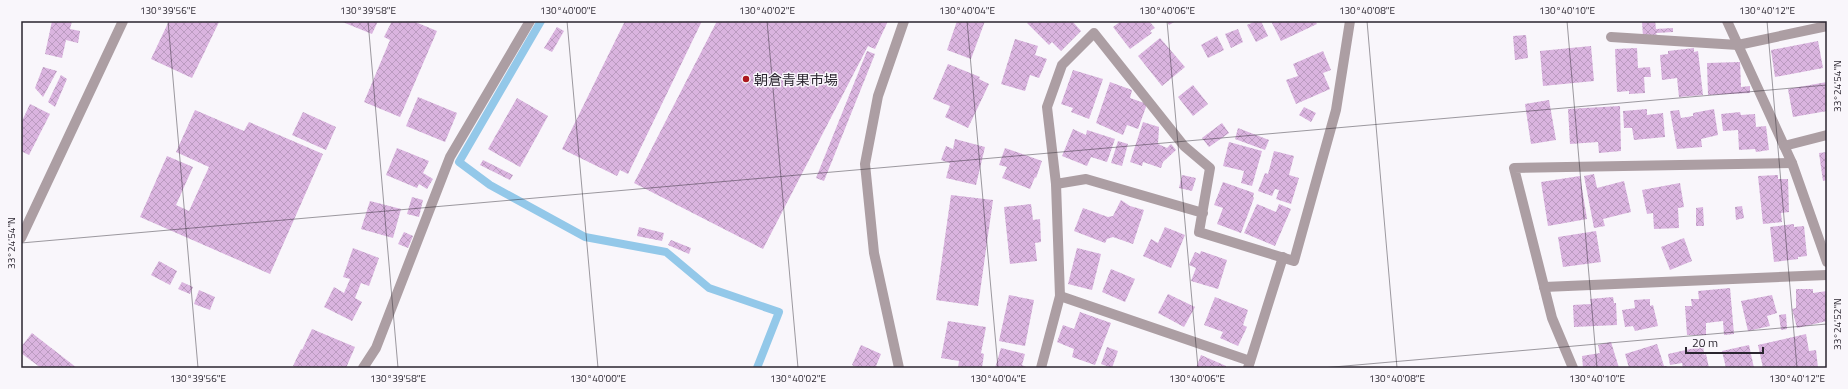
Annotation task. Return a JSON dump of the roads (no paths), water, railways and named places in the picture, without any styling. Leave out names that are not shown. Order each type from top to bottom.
[{"type":"street","points":[[21,238],[123,21]]},
{"type":"street","points":[[363,368],[376,348],[450,157],[530,21]]},
{"type":"street","points":[[899,368],[874,253],[865,164],[878,96],[904,21]]},
{"type":"street","points":[[1041,368],[1060,296],[1056,184],[1047,107],[1062,65],[1094,33],[1184,146],[1210,168],[1199,232],[1294,261],[1336,110],[1350,21]]},
{"type":"street","points":[[1727,21],[1792,163],[1826,255]]},
{"type":"street","points":[[1611,37],[1738,45],[1827,26]]},
{"type":"street","points":[[1784,146],[1827,135]]},
{"type":"street","points":[[1573,368],[1552,318],[1514,168],[1792,163]]},
{"type":"street","points":[[1056,184],[1086,179],[1203,213]]},
{"type":"street","points":[[1060,296],[1249,365],[1283,258]]},
{"type":"street","points":[[1544,287],[1827,275]]},
{"type":"waterway","points":[[541,21],[459,162],[490,185],[585,237],[666,252],[709,288],[779,312],[757,368]]},
{"type":"place","name":"朝倉青果市場","points":[[746,79]]}]
